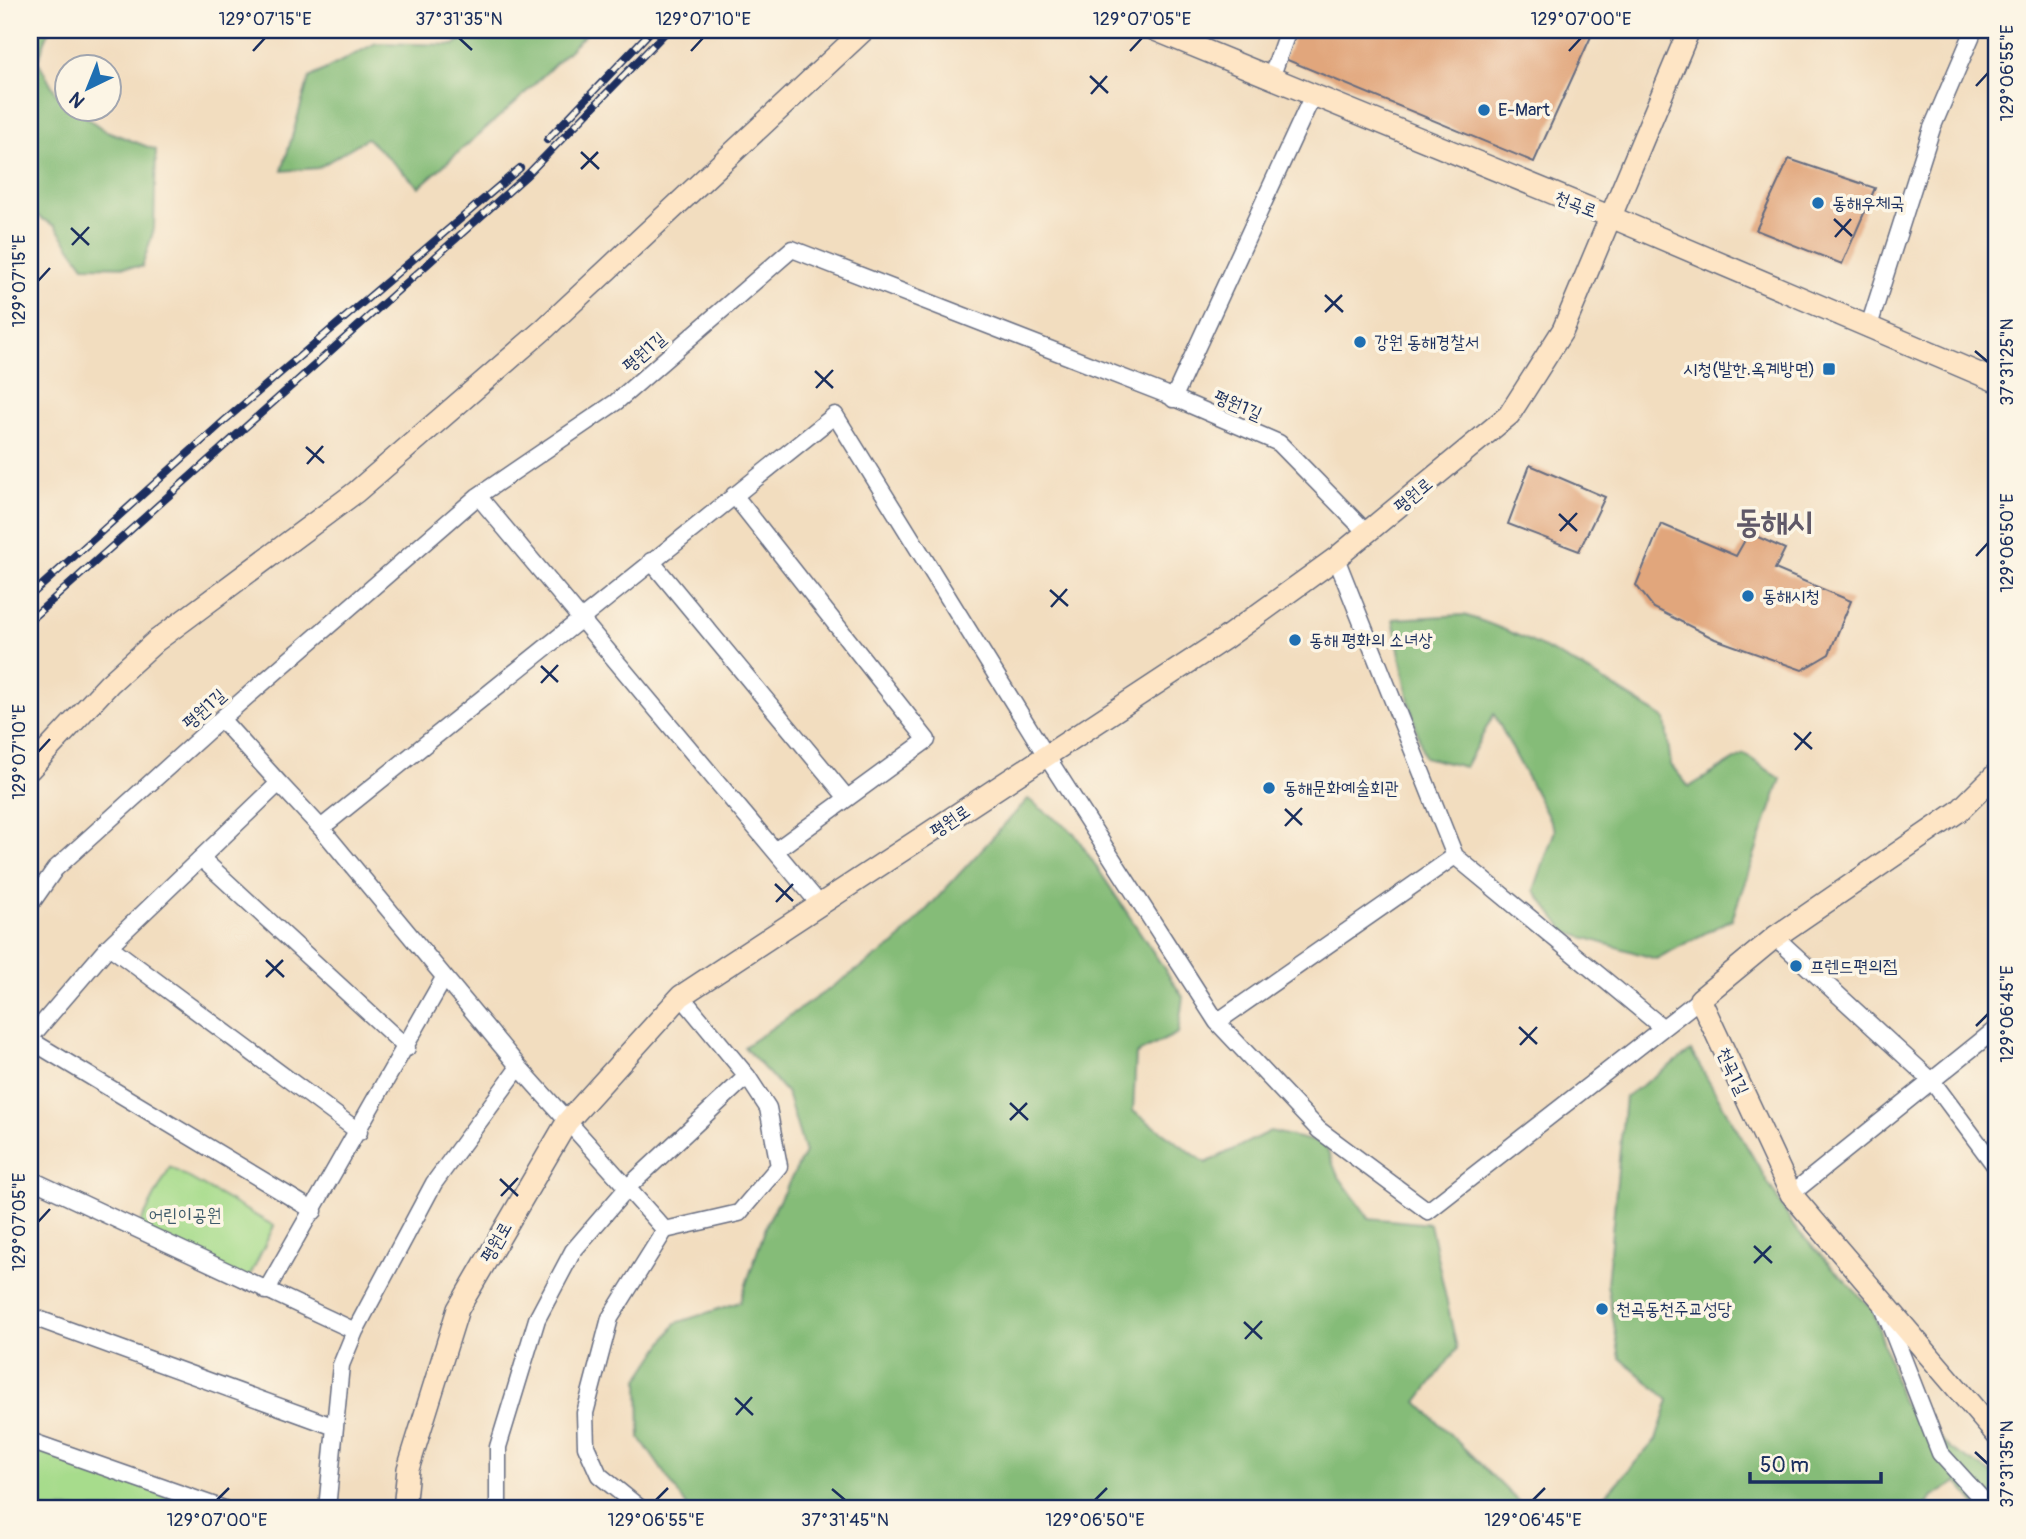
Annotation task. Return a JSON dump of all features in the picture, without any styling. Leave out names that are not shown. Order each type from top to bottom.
[{"type":"street","points":[[30,769],[109,684],[156,641],[356,492],[533,339],[864,30]]},
{"type":"street","name":"천곡로","points":[[1155,30],[1611,217],[1868,329],[1996,381]]},
{"type":"street","points":[[1270,78],[1288,30]]},
{"type":"street","name":"평원로","points":[[404,1509],[408,1469],[458,1309],[567,1122],[681,996],[1224,639],[1336,558],[1509,415],[1563,330],[1689,30]]},
{"type":"street","points":[[1868,329],[1932,128],[1974,30]]},
{"type":"street","points":[[1173,399],[1313,95]]},
{"type":"street","name":"평원1길","points":[[30,905],[55,869],[221,719],[478,496],[616,402],[792,249],[1279,443],[1367,533]]},
{"type":"street","points":[[321,828],[835,415],[1047,757],[1217,1022],[1319,1130],[1428,1210],[1700,999],[1775,937],[1959,811],[1996,774]]},
{"type":"street","points":[[734,495],[927,740],[775,851]]},
{"type":"street","points":[[478,496],[821,906]]},
{"type":"street","points":[[1336,558],[1455,856],[1663,1028]]},
{"type":"street","points":[[651,561],[847,798]]},
{"type":"street","points":[[221,719],[321,828],[519,1067],[665,1230]]},
{"type":"street","points":[[279,783],[109,946],[30,1039],[314,1210]]},
{"type":"street","points":[[1217,1022],[1455,856]]},
{"type":"street","points":[[202,859],[407,1048]]},
{"type":"street","points":[[1775,937],[1932,1081],[1996,1167]]},
{"type":"street","points":[[109,946],[359,1132]]},
{"type":"street","points":[[266,1291],[407,1048],[444,978]]},
{"type":"street","points":[[641,1509],[599,1475],[586,1446],[585,1413],[610,1318],[665,1230],[739,1213],[779,1166],[768,1108],[747,1076],[681,996]]},
{"type":"street","name":"천곡1길","points":[[1700,999],[1790,1194],[1996,1434]]},
{"type":"street","points":[[1790,1194],[1996,1029]]},
{"type":"street","points":[[327,1509],[341,1365],[355,1331],[435,1183],[519,1067]]},
{"type":"street","points":[[498,1509],[498,1447],[537,1319],[573,1251],[628,1187],[747,1076]]},
{"type":"street","points":[[30,1180],[355,1331]]},
{"type":"street","points":[[1879,1298],[1940,1453],[1991,1509]]},
{"type":"street","points":[[30,1316],[335,1427]]},
{"type":"street","points":[[30,1441],[224,1509]]},
{"type":"green space","points":[[30,30],[49,30],[38,61],[52,86],[52,122],[93,122],[104,130],[156,150],[154,229],[142,267],[84,266],[55,226],[30,212]]},
{"type":"green space","points":[[473,30],[590,30],[517,101],[419,187],[367,138],[318,168],[282,171],[309,78],[376,43],[454,45]]},
{"type":"green space","points":[[1464,615],[1543,647],[1593,674],[1665,719],[1671,765],[1689,787],[1744,754],[1781,779],[1732,919],[1656,959],[1566,932],[1534,890],[1555,830],[1494,714],[1465,767],[1424,757],[1409,701],[1393,619]]},
{"type":"green space","points":[[1028,799],[1074,833],[1183,997],[1178,1033],[1136,1054],[1133,1111],[1206,1163],[1270,1131],[1325,1144],[1337,1174],[1369,1218],[1430,1224],[1457,1349],[1417,1402],[1526,1509],[689,1509],[640,1438],[639,1379],[676,1323],[740,1302],[768,1221],[805,1153],[787,1093],[744,1047],[895,944]]},
{"type":"green space","points":[[1691,1051],[1794,1227],[1873,1310],[1902,1402],[1951,1449],[1996,1476],[1996,1509],[1980,1509],[1957,1482],[1934,1496],[1923,1509],[1730,1509],[1719,1500],[1706,1509],[1564,1509],[1603,1498],[1656,1440],[1669,1400],[1620,1358],[1607,1284],[1625,1097]]},
{"type":"green space","name":"어린이공원","points":[[170,1167],[274,1226],[247,1282],[137,1230]]},
{"type":"green space","points":[[30,1444],[223,1509],[30,1509]]},
{"type":"building","name":"E-Mart","points":[[1296,30],[1594,30],[1534,162],[1285,59]]},
{"type":"building","name":"동해우체국","points":[[1789,159],[1875,188],[1842,264],[1756,230]]},
{"type":"building","points":[[1530,465],[1605,497],[1579,551],[1508,524]]},
{"type":"building","points":[[1661,524],[1736,556],[1749,533],[1785,549],[1775,569],[1851,601],[1829,654],[1802,670],[1715,639],[1654,608],[1636,585]]},
{"type":"railway","points":[[547,140],[652,30]]},
{"type":"railway","points":[[30,620],[527,175],[668,30]]},
{"type":"railway","points":[[30,596],[224,421],[520,168]]},
{"type":"place","name":"E-Mart","points":[[1484,110]]},
{"type":"place","name":"동해우체국","points":[[1818,203]]},
{"type":"place","name":"강원 동해경찰서","points":[[1360,342]]},
{"type":"place","name":"시청(발한.옥계방면)","points":[[1829,369]]},
{"type":"place","name":"동해시청","points":[[1748,596]]},
{"type":"place","name":"동해 평화의 소녀상","points":[[1295,640]]},
{"type":"place","name":"동해문화예술회관","points":[[1269,788]]},
{"type":"place","name":"프렌드편의점","points":[[1796,966]]},
{"type":"place","name":"천곡동천주교성당","points":[[1602,1309]]},
{"type":"district","name":"동해시","points":[[1774,521]]}]
